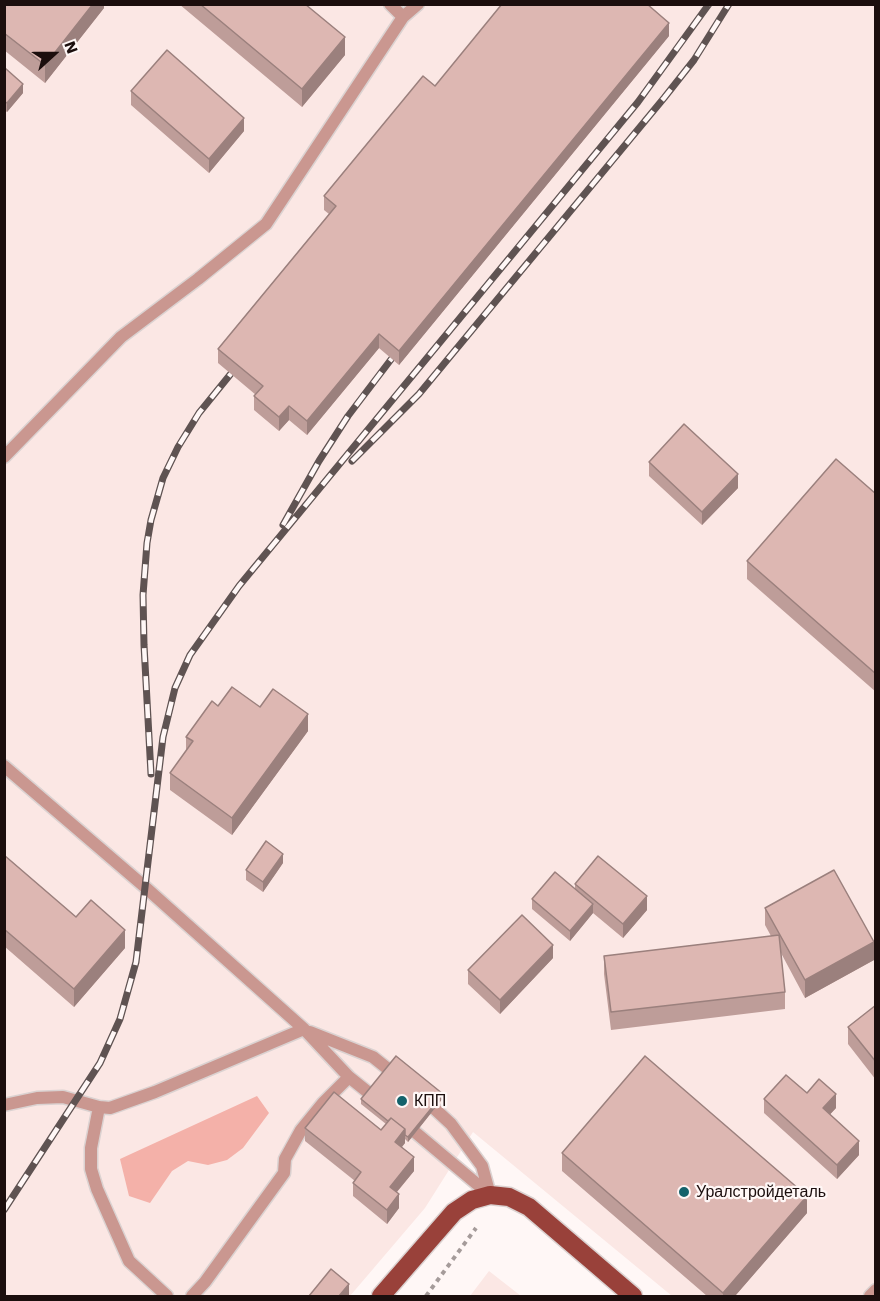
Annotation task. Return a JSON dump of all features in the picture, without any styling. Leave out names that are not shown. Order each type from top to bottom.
[{"type":"main road","points":[[381,1296],[454,1212],[472,1200],[490,1195],[509,1197],[529,1207],[633,1296]]},
{"type":"lane","points":[[390,4],[404,17]]},
{"type":"lane","points":[[4,457],[121,336],[198,279],[266,224],[404,17],[418,4]]},
{"type":"lane","points":[[4,766],[145,886],[304,1029],[349,1077],[490,1195]]},
{"type":"lane","points":[[4,1105],[37,1098],[63,1097],[110,1108],[304,1029],[373,1057],[410,1087],[451,1124],[482,1166],[490,1195]]},
{"type":"lane","points":[[192,1296],[205,1282],[284,1173],[285,1159],[301,1130],[323,1103],[349,1077]]},
{"type":"lane","points":[[99,1107],[91,1148],[92,1169],[97,1189],[129,1261],[167,1296]]},
{"type":"lane","points":[[870,1296],[876,1290]]},
{"type":"path","points":[[426,1296],[476,1228]]},
{"type":"shaded area","points":[[5,5],[875,5],[875,1296],[672,1296],[473,1132],[425,1208],[350,1296],[5,1296]]},
{"type":"shaded area","points":[[257,1096],[269,1113],[243,1148],[227,1160],[208,1165],[188,1161],[172,1171],[150,1203],[129,1196],[120,1159]]},
{"type":"shaded area","points":[[489,1271],[521,1296],[470,1296]]},
{"type":"building","points":[[4,4],[93,4],[45,65],[4,33]]},
{"type":"building","points":[[200,4],[305,4],[345,37],[302,89]]},
{"type":"building","points":[[502,4],[647,4],[669,23],[399,351],[379,334],[307,421],[289,406],[279,417],[254,396],[263,386],[218,349],[336,206],[324,196],[423,76],[435,86]]},
{"type":"building","points":[[167,50],[244,118],[209,159],[131,91]]},
{"type":"building","points":[[5,68],[23,84],[7,103],[4,101]]},
{"type":"building","points":[[684,424],[738,474],[702,512],[649,462]]},
{"type":"building","points":[[836,459],[876,494],[876,674],[747,561]]},
{"type":"building","points":[[232,687],[260,707],[273,689],[308,714],[232,818],[170,773],[193,741],[186,737],[212,701],[218,706]]},
{"type":"building","points":[[266,841],[283,854],[263,882],[246,870]]},
{"type":"building","points":[[4,855],[76,917],[91,900],[125,930],[74,989],[4,929]]},
{"type":"building","points":[[598,856],[647,896],[623,924],[575,884]]},
{"type":"building","points":[[834,870],[874,942],[805,980],[765,908]]},
{"type":"building","points":[[555,872],[593,904],[570,931],[532,899]]},
{"type":"building","points":[[522,915],[553,945],[500,1000],[468,970]]},
{"type":"building","points":[[779,935],[785,992],[611,1012],[604,956]]},
{"type":"building","points":[[876,1005],[876,1062],[848,1027]]},
{"type":"building","name":"КПП","points":[[396,1056],[443,1094],[408,1137],[405,1135],[405,1129],[391,1118],[388,1121],[361,1099]]},
{"type":"building","name":"Уралстройдеталь","points":[[645,1056],[807,1196],[723,1293],[562,1153]]},
{"type":"building","points":[[786,1075],[807,1093],[819,1079],[836,1094],[823,1108],[859,1141],[837,1165],[764,1099]]},
{"type":"building","points":[[334,1092],[381,1130],[391,1118],[405,1129],[395,1142],[414,1157],[390,1187],[399,1194],[387,1210],[353,1183],[361,1172],[305,1128]]},
{"type":"building","points":[[331,1269],[349,1284],[339,1296],[309,1296]]},
{"type":"railway","points":[[4,1210],[100,1063],[120,1019],[136,962],[163,737],[175,688],[190,655],[239,586],[638,102],[709,4]]},
{"type":"railway","points":[[352,461],[419,394],[664,98],[694,60],[729,4]]},
{"type":"railway","points":[[283,525],[319,461],[348,416],[402,345]]},
{"type":"railway","points":[[151,774],[143,595],[151,520],[163,478],[178,447],[199,413],[242,360]]},
{"type":"place","name":"КПП","points":[[402,1101]]},
{"type":"place","name":"Уралстройдеталь","points":[[684,1192]]}]
